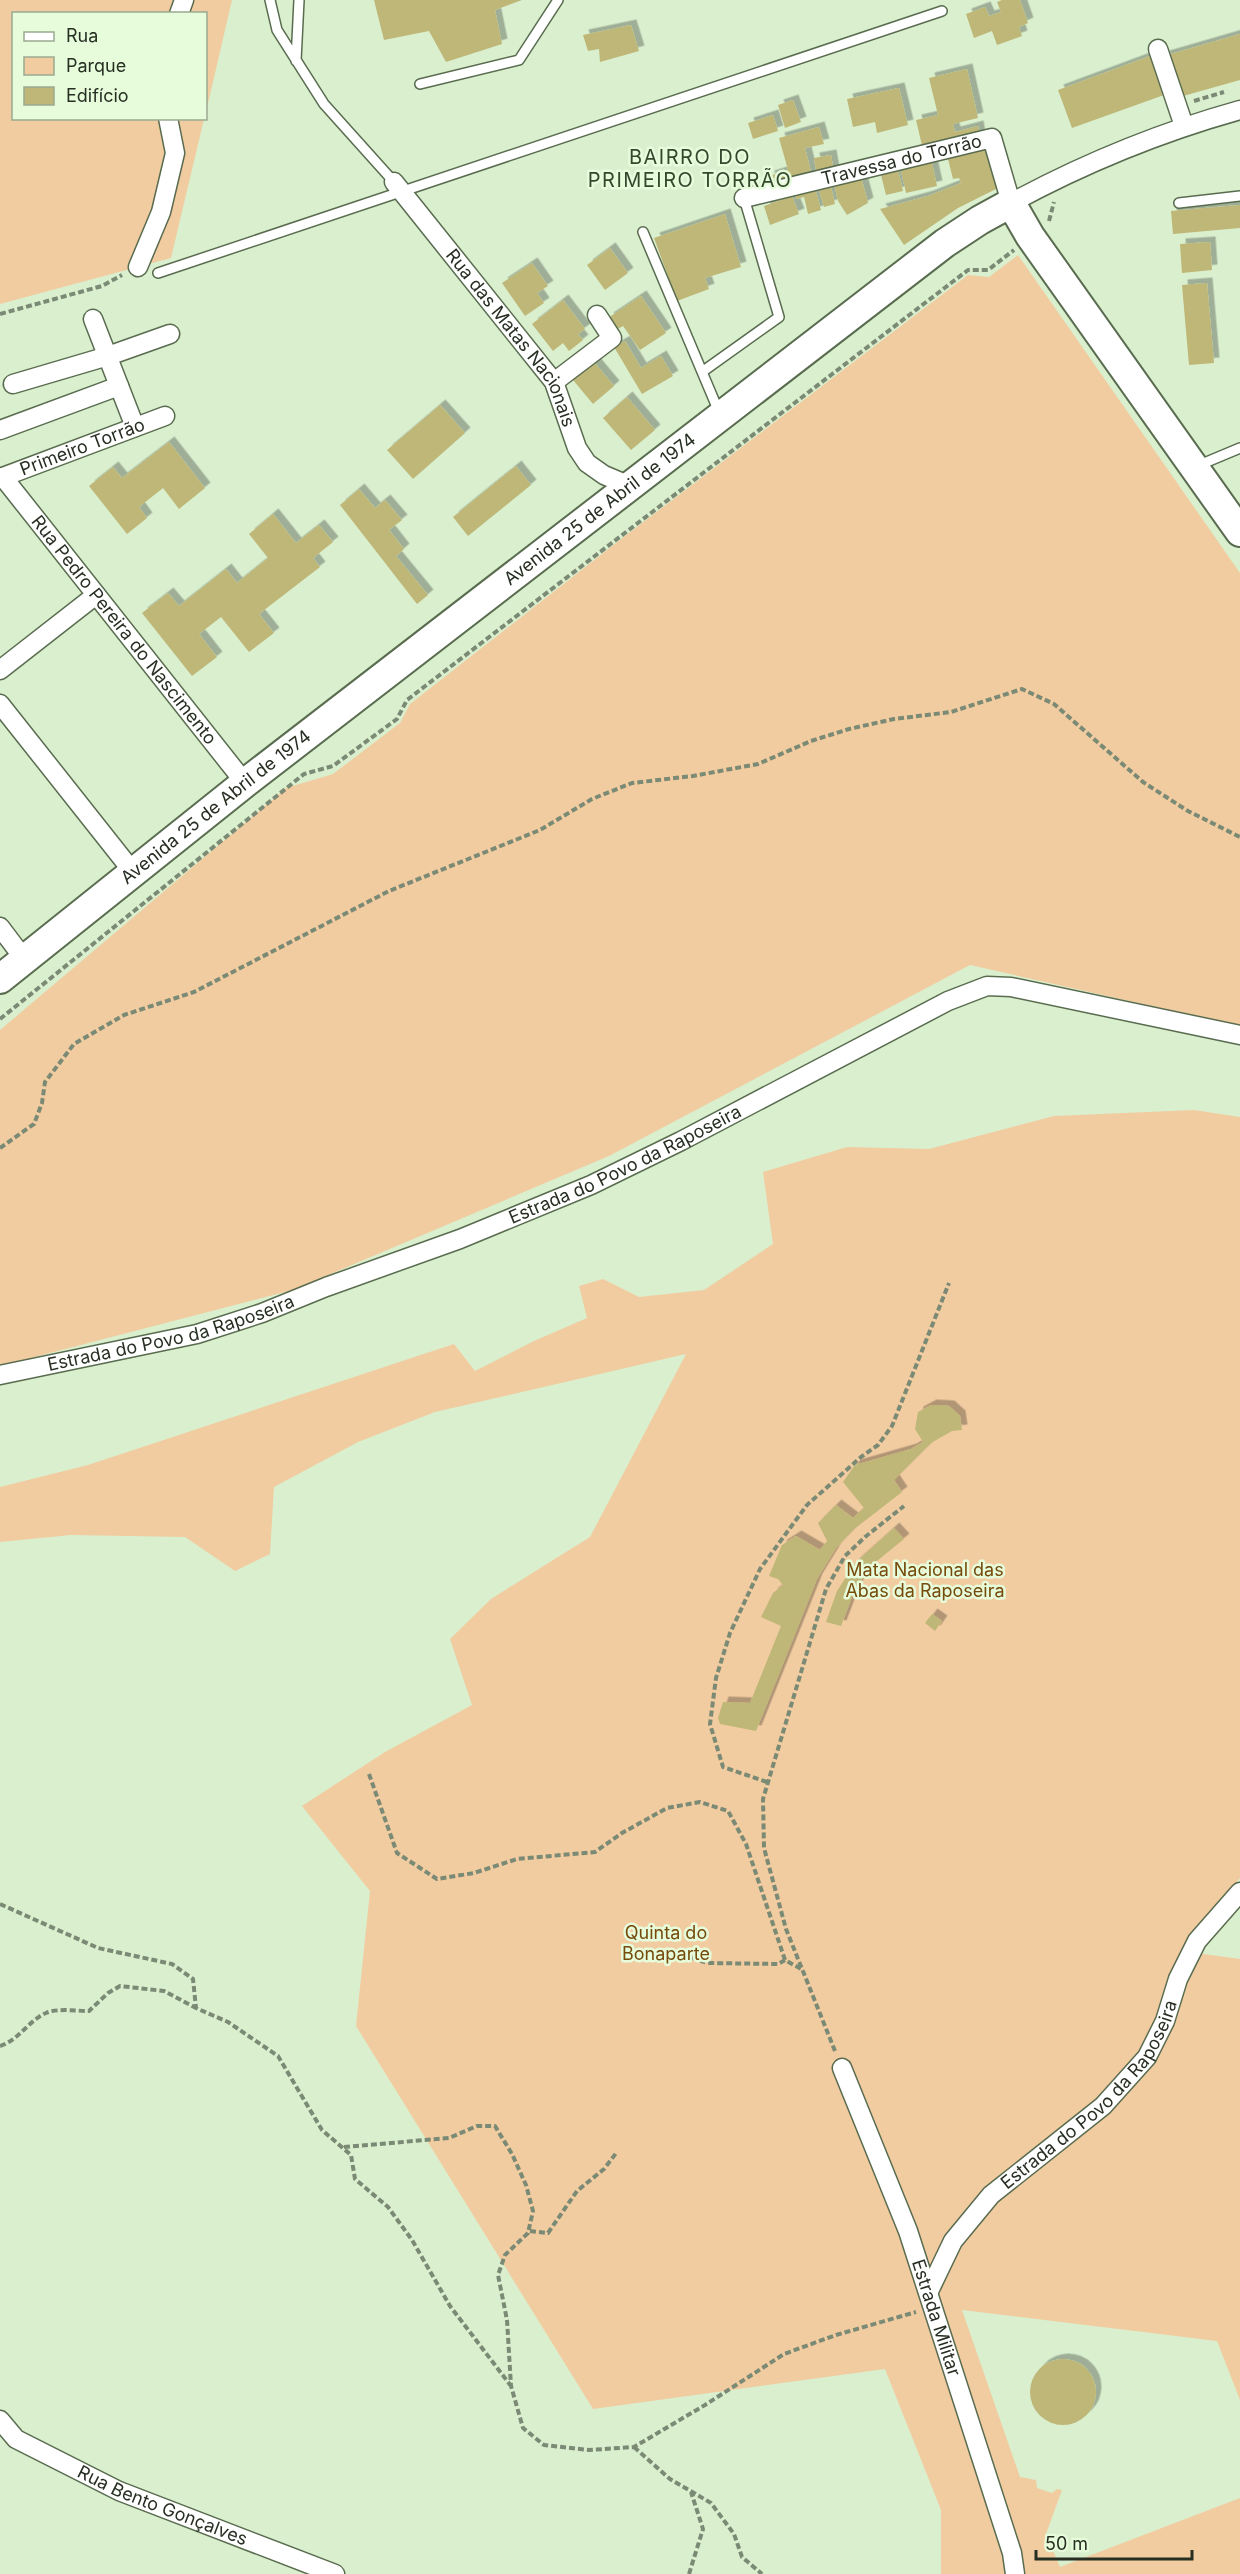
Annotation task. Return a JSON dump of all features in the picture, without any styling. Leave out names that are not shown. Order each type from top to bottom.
[{"type":"main road","points":[[1011,203],[1030,236],[1240,532]]},
{"type":"main road","name":"Avenida 25 de Abril de 1974","points":[[0,979],[245,783],[945,243],[1011,203]]},
{"type":"street","points":[[1158,49],[1184,126]]},
{"type":"street","name":"Avenida 25 de Abril de 1974","points":[[1011,203],[1037,189],[1184,126],[1240,110]]},
{"type":"street","points":[[138,267],[161,212],[175,153],[168,120]]},
{"type":"street","name":"Travessa do Torrão","points":[[744,198],[993,138],[1011,203]]},
{"type":"street","name":"Rua das Matas Nacionais","points":[[398,187],[554,382],[577,448],[587,463],[604,475],[630,486]]},
{"type":"street","points":[[554,382],[612,338],[597,315]]},
{"type":"street","points":[[93,319],[135,427]]},
{"type":"street","points":[[13,384],[108,356],[170,334]]},
{"type":"street","points":[[0,430],[119,386]]},
{"type":"street","name":"Primeiro Torrão","points":[[2,478],[165,416]]},
{"type":"street","name":"Rua Pedro Pereira do Nascimento","points":[[2,478],[245,783]]},
{"type":"street","points":[[0,670],[96,595]]},
{"type":"street","points":[[0,704],[133,872]]},
{"type":"street","points":[[0,927],[25,960]]},
{"type":"street","name":"Estrada do Povo da Raposeira","points":[[0,1375],[197,1334],[262,1313],[326,1287],[460,1239],[591,1185],[692,1135],[948,1001],[987,986],[1011,987],[1240,1035]]},
{"type":"street","name":"Estrada do Povo da Raposeira","points":[[931,2300],[954,2241],[991,2195],[1103,2106],[1147,2057],[1165,2021],[1178,1979],[1197,1941],[1240,1892]]},
{"type":"street","name":"Estrada Militar","points":[[842,2068],[908,2231],[1012,2553],[1015,2574]]},
{"type":"street","name":"Rua Bento Gonçalves","points":[[0,2420],[16,2439],[119,2491],[335,2574]]},
{"type":"lane","points":[[270,0],[277,30],[324,104],[398,187]]},
{"type":"lane","points":[[296,61],[299,0]]},
{"type":"lane","points":[[420,84],[519,60],[558,0]]},
{"type":"lane","points":[[158,273],[398,187],[942,11]]},
{"type":"lane","points":[[1179,203],[1240,196]]},
{"type":"lane","points":[[702,372],[779,317],[744,198]]},
{"type":"lane","points":[[643,232],[721,417]]},
{"type":"lane","points":[[1195,467],[1240,448]]},
{"type":"path","points":[[1046,200],[1058,195]]},
{"type":"path","points":[[0,1019],[304,774],[333,766],[397,719],[406,700],[958,277],[968,270],[988,270],[1030,236]]},
{"type":"path","points":[[0,314],[102,286],[138,267]]},
{"type":"path","points":[[0,1148],[34,1124],[42,1103],[45,1082],[74,1044],[124,1015],[194,992],[389,891],[540,830],[592,799],[632,783],[693,776],[758,764],[811,741],[849,729],[894,719],[951,712],[1022,689],[1054,704],[1143,782],[1188,811],[1240,837]]},
{"type":"path","points":[[767,1782],[723,1767],[710,1724],[716,1677],[730,1633],[760,1569],[807,1505],[861,1457],[878,1445],[892,1426],[948,1283]]},
{"type":"path","points":[[842,2068],[786,1929],[764,1848],[763,1799],[826,1589],[845,1556],[904,1506]]},
{"type":"path","points":[[369,1774],[397,1853],[437,1879],[474,1873],[517,1859],[595,1852],[622,1833],[667,1808],[700,1802],[728,1811],[746,1844],[785,1960],[803,1970]]},
{"type":"path","points":[[0,1904],[98,1948],[172,1964],[193,1979],[196,2008]]},
{"type":"path","points":[[674,1952],[707,1963],[778,1964],[785,1960]]},
{"type":"path","points":[[0,2046],[10,2043],[48,2011],[89,2011],[108,1993],[120,1986],[164,1991],[238,2027],[278,2056],[322,2130],[344,2146],[351,2155],[355,2179],[388,2206],[412,2240],[450,2306],[511,2386]]},
{"type":"path","points":[[344,2146],[449,2138],[477,2126],[495,2126],[512,2154],[526,2185],[533,2211],[530,2231],[505,2255],[498,2275],[507,2320],[511,2386],[523,2428],[544,2445],[589,2451],[634,2447],[784,2354],[931,2300]]},
{"type":"path","points":[[530,2231],[548,2233],[578,2191],[604,2169],[617,2152]]},
{"type":"path","points":[[634,2447],[670,2479],[711,2503],[734,2534],[742,2557],[762,2574]]},
{"type":"path","points":[[689,2574],[702,2529],[690,2491]]},
{"type":"green space","points":[[0,0],[232,0],[207,108],[207,12],[12,12],[12,120],[204,120],[171,258],[0,304]]},
{"type":"green space","points":[[1018,255],[1240,573],[1240,1026],[970,965],[609,1156],[293,1290],[0,1366],[0,1030],[286,788],[333,774],[400,723],[410,704],[625,536],[968,275],[989,277]]},
{"type":"green space","name":"Mata Nacional das Abas da Raposeira","points":[[1194,1110],[1240,1117],[1240,1878],[1182,1951],[1240,1959],[1240,2400],[1217,2341],[962,2310],[1020,2477],[1036,2480],[1037,2488],[1052,2493],[1057,2489],[1062,2490],[1046,2534],[1060,2567],[1240,2498],[1240,2574],[941,2574],[941,2510],[885,2369],[593,2409],[356,2026],[370,1891],[302,1806],[385,1752],[472,1705],[450,1639],[491,1599],[590,1537],[686,1354],[435,1412],[358,1442],[274,1487],[270,1554],[235,1571],[185,1537],[71,1535],[0,1542],[0,1487],[88,1465],[454,1344],[475,1371],[534,1341],[587,1318],[579,1286],[603,1279],[639,1297],[704,1290],[773,1244],[763,1172],[847,1147],[929,1149],[1054,1116]]},
{"type":"building","points":[[374,0],[522,0],[495,10],[502,44],[446,62],[429,31],[384,40]]},
{"type":"building","points":[[1020,0],[1028,23],[1019,27],[1022,36],[997,45],[992,31],[974,38],[966,14],[985,7],[989,16],[1001,12],[997,2]]},
{"type":"building","points":[[631,25],[639,51],[600,62],[599,49],[588,51],[583,35]]},
{"type":"building","points":[[1240,34],[1240,80],[1176,98],[1164,56]]},
{"type":"building","points":[[1150,56],[1164,95],[1072,128],[1058,90]]},
{"type":"building","points":[[967,69],[978,118],[953,124],[955,132],[978,126],[980,137],[923,150],[916,120],[938,115],[929,78]]},
{"type":"building","points":[[899,88],[908,125],[877,133],[875,122],[853,127],[847,99]]},
{"type":"building","points":[[793,100],[801,122],[785,128],[778,105]]},
{"type":"building","points":[[773,115],[778,131],[753,139],[748,123]]},
{"type":"building","points":[[819,127],[824,144],[805,148],[812,176],[772,187],[769,176],[788,170],[779,138]]},
{"type":"building","points":[[985,146],[998,188],[958,208],[904,245],[880,209],[928,196],[961,183],[959,178],[953,179],[947,155]]},
{"type":"building","points":[[831,155],[834,172],[817,176],[814,158]]},
{"type":"building","points":[[931,159],[937,186],[906,193],[900,166]]},
{"type":"building","points":[[897,166],[903,191],[886,195],[880,171]]},
{"type":"building","points":[[860,173],[868,203],[847,215],[838,201],[833,179]]},
{"type":"building","points":[[814,184],[821,210],[808,214],[804,197],[796,199],[793,189]]},
{"type":"building","points":[[831,187],[835,204],[824,207],[819,190]]},
{"type":"building","points":[[792,196],[799,214],[770,225],[764,206]]},
{"type":"building","points":[[1240,205],[1240,228],[1173,234],[1171,211]]},
{"type":"building","points":[[725,214],[741,267],[705,278],[709,289],[677,301],[654,238]]},
{"type":"building","points":[[1210,242],[1212,270],[1182,273],[1180,244]]},
{"type":"building","points":[[610,248],[628,273],[605,290],[587,265]]},
{"type":"building","points":[[532,263],[548,286],[537,293],[544,303],[525,316],[502,283]]},
{"type":"building","points":[[1207,283],[1214,363],[1189,365],[1182,285]]},
{"type":"building","points":[[641,296],[666,333],[640,350],[623,326],[616,330],[608,318]]},
{"type":"building","points":[[563,300],[585,329],[578,334],[583,340],[569,351],[563,343],[553,351],[532,324]]},
{"type":"building","points":[[625,341],[641,368],[661,356],[673,376],[642,394],[614,347]]},
{"type":"building","points":[[594,362],[614,386],[593,404],[573,380]]},
{"type":"building","points":[[627,397],[655,430],[631,450],[603,418]]},
{"type":"building","points":[[440,405],[465,433],[413,479],[387,450]]},
{"type":"building","points":[[169,442],[205,488],[179,509],[163,488],[139,507],[147,518],[127,534],[89,486],[113,467],[122,478]]},
{"type":"building","points":[[516,466],[531,485],[468,536],[453,517]]},
{"type":"building","points":[[359,489],[375,508],[385,500],[402,520],[389,530],[404,549],[396,556],[428,595],[417,604],[340,505]]},
{"type":"building","points":[[273,514],[296,543],[319,525],[333,542],[313,558],[320,567],[259,614],[274,633],[249,652],[221,617],[199,634],[217,657],[192,676],[142,613],[168,593],[179,606],[226,569],[237,583],[268,558],[249,534]]},
{"type":"building","points":[[931,1405],[949,1406],[960,1416],[962,1430],[952,1431],[931,1443],[894,1480],[902,1492],[853,1530],[836,1548],[817,1579],[756,1731],[720,1724],[718,1718],[723,1702],[750,1703],[781,1626],[761,1617],[773,1593],[783,1585],[778,1579],[769,1576],[782,1545],[796,1536],[820,1550],[827,1541],[818,1523],[836,1505],[853,1518],[864,1508],[843,1482],[855,1465],[911,1449],[923,1442],[915,1429],[918,1412]]},
{"type":"building","points":[[894,1528],[904,1539],[872,1565],[855,1589],[841,1626],[826,1622],[837,1591],[856,1562]]},
{"type":"building","points":[[932,1614],[942,1621],[935,1631],[925,1623]]},
{"type":"building","points":[[1057,2359],[1069,2359],[1081,2364],[1091,2374],[1096,2392],[1094,2405],[1081,2420],[1069,2425],[1057,2425],[1045,2420],[1035,2410],[1030,2398],[1030,2386],[1035,2374],[1045,2364]]},
{"type":"district","name":"BAIRRO DO PRIMEIRO TORRÃO","points":[[690,168]]},
{"type":"park label","name":"Quinta do Bonaparte","points":[[666,1943]]}]
